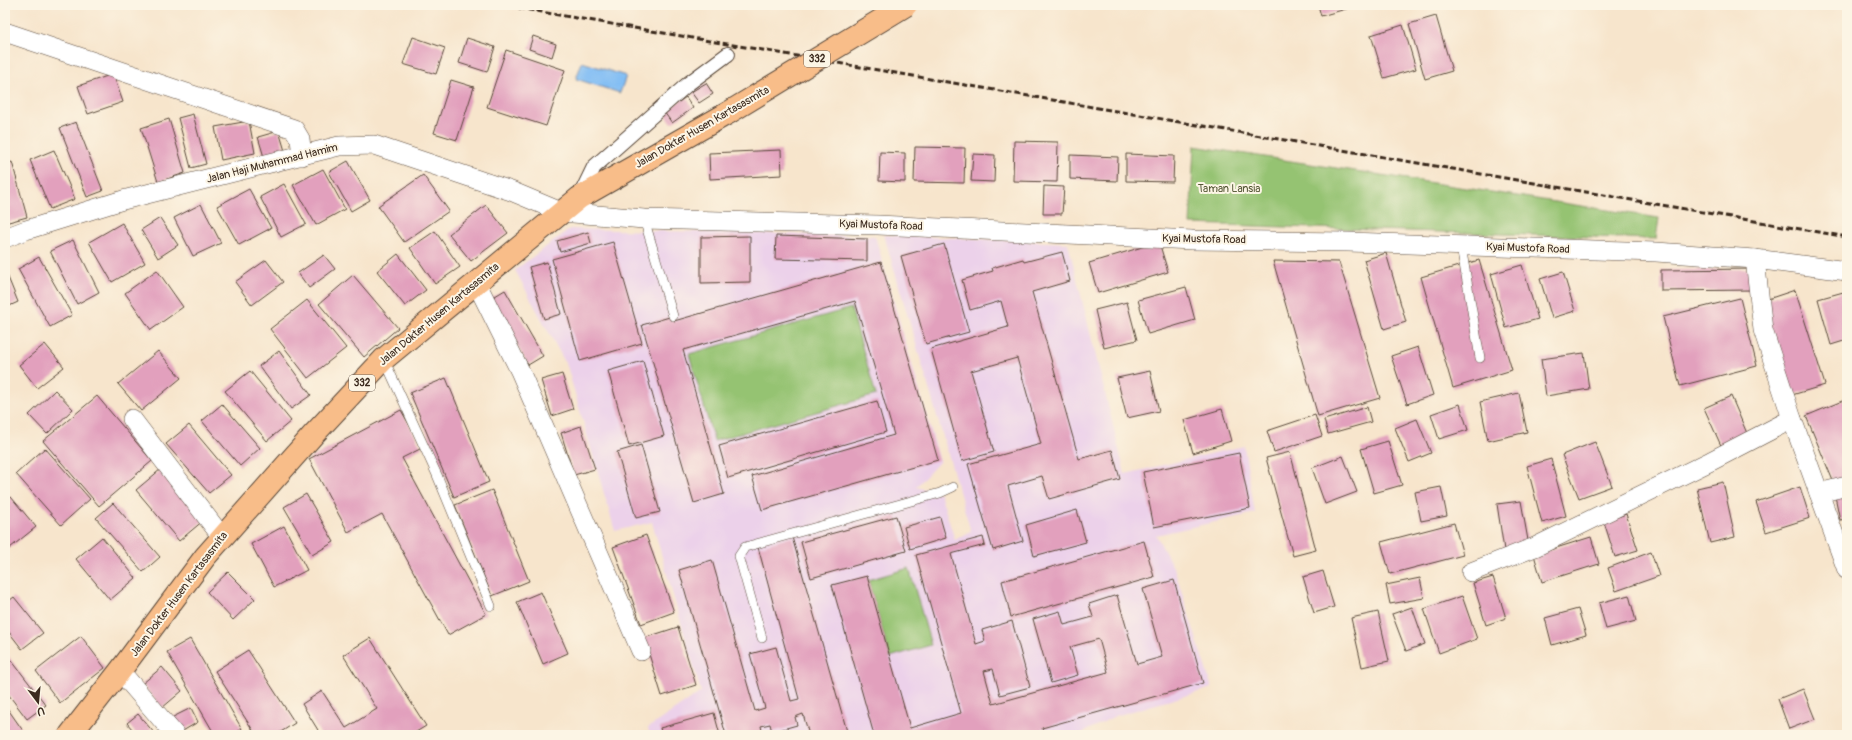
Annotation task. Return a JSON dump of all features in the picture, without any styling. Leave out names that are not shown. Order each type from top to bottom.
[{"type":"main road","name":"Jalan Dokter Husen Kartasasmita","points":[[70,735],[205,557],[313,435],[384,359],[579,198],[728,113],[906,5]]},
{"type":"street","points":[[5,32],[294,129],[300,139],[302,156]]},
{"type":"street","points":[[579,198],[594,167],[689,83],[728,54]]},
{"type":"street","name":"Jalan Haji Muhammad Hamim","points":[[5,238],[123,200],[340,146],[374,145],[511,191],[561,212]]},
{"type":"street","name":"Kyai Mustofa Road","points":[[561,212],[644,219],[878,225],[1192,240],[1348,242],[1656,252],[1755,260],[1847,271]]},
{"type":"street","points":[[1755,260],[1763,330],[1792,419],[1847,570]]},
{"type":"street","points":[[476,282],[520,371],[641,651]]},
{"type":"street","points":[[132,419],[222,537]]},
{"type":"street","points":[[1471,572],[1536,547],[1711,461],[1792,419]]},
{"type":"street","points":[[1819,493],[1847,486]]},
{"type":"street","points":[[120,671],[175,735]]},
{"type":"lane","points":[[644,219],[673,316]]},
{"type":"lane","points":[[1461,246],[1480,358]]},
{"type":"lane","points":[[384,359],[437,475],[491,606]]},
{"type":"lane","points":[[762,638],[739,556],[745,547],[940,493],[953,487]]},
{"type":"shaded area","points":[[570,229],[875,236],[940,461],[916,487],[940,493],[955,540],[971,532],[884,235],[1068,243],[1125,474],[1244,446],[1255,513],[1156,535],[1175,571],[1212,688],[1115,716],[1078,735],[650,735],[648,728],[701,692],[652,522],[615,531],[567,366],[515,270]]},
{"type":"green space","name":"Taman Lansia","points":[[1194,146],[1659,218],[1656,239],[1190,224]]},
{"type":"green space","points":[[851,308],[876,395],[714,441],[689,354]]},
{"type":"green space","points":[[909,568],[931,645],[890,657],[868,580]]},
{"type":"water","points":[[582,62],[626,76],[620,93],[576,79]]},
{"type":"building","points":[[1318,5],[1360,5],[1321,16]]},
{"type":"building","points":[[1436,16],[1452,71],[1425,79],[1409,24]]},
{"type":"building","points":[[1403,25],[1416,69],[1384,78],[1371,35]]},
{"type":"building","points":[[533,36],[556,44],[552,57],[529,49]]},
{"type":"building","points":[[413,37],[445,48],[436,74],[403,64]]},
{"type":"building","points":[[467,38],[495,47],[487,72],[459,63]]},
{"type":"building","points":[[506,50],[565,70],[546,126],[487,107]]},
{"type":"building","points":[[113,74],[123,102],[88,114],[78,86]]},
{"type":"building","points":[[451,80],[474,87],[457,140],[434,133]]},
{"type":"building","points":[[706,83],[713,94],[699,103],[691,92]]},
{"type":"building","points":[[686,97],[693,108],[672,123],[664,112]]},
{"type":"building","points":[[193,114],[206,164],[191,168],[178,118]]},
{"type":"building","points":[[169,119],[185,173],[158,182],[141,128]]},
{"type":"building","points":[[249,121],[255,153],[221,160],[215,127]]},
{"type":"building","points":[[76,122],[103,191],[87,197],[60,128]]},
{"type":"building","points":[[279,131],[285,151],[264,157],[258,137]]},
{"type":"building","points":[[1014,141],[1058,142],[1057,182],[1013,181]]},
{"type":"building","points":[[915,147],[965,148],[964,183],[914,182]]},
{"type":"building","points":[[54,150],[75,199],[50,209],[30,160]]},
{"type":"building","points":[[781,150],[782,175],[710,179],[709,153]]},
{"type":"building","points":[[880,152],[905,153],[905,182],[879,181]]},
{"type":"building","points":[[973,154],[995,155],[994,182],[971,181]]},
{"type":"building","points":[[1126,154],[1174,156],[1173,182],[1126,181]]},
{"type":"building","points":[[1070,155],[1118,157],[1117,181],[1070,179]]},
{"type":"building","points":[[348,161],[370,200],[351,211],[329,172]]},
{"type":"building","points":[[12,162],[27,217],[5,223],[5,164]]},
{"type":"building","points":[[323,169],[345,209],[316,225],[293,185]]},
{"type":"building","points":[[423,175],[449,211],[404,242],[378,206]]},
{"type":"building","points":[[284,184],[306,224],[281,237],[260,197]]},
{"type":"building","points":[[1044,186],[1064,187],[1062,214],[1043,214]]},
{"type":"building","points":[[249,189],[271,228],[239,245],[217,206]]},
{"type":"building","points":[[201,204],[221,243],[193,256],[174,218]]},
{"type":"building","points":[[486,205],[508,233],[471,261],[449,234]]},
{"type":"building","points":[[160,218],[178,245],[158,258],[141,230]]},
{"type":"building","points":[[122,223],[145,263],[112,282],[89,242]]},
{"type":"building","points":[[435,231],[460,267],[435,284],[410,248]]},
{"type":"building","points":[[588,232],[591,243],[560,252],[557,241]]},
{"type":"building","points":[[750,236],[750,282],[701,283],[701,237]]},
{"type":"building","points":[[776,236],[867,239],[867,261],[775,259]]},
{"type":"building","points":[[73,240],[99,292],[77,304],[50,251]]},
{"type":"building","points":[[613,242],[642,343],[580,361],[552,259]]},
{"type":"building","points":[[1159,242],[1168,272],[1098,293],[1089,263]]},
{"type":"building","points":[[944,244],[969,332],[926,344],[901,256]]},
{"type":"building","points":[[1062,252],[1070,281],[1032,292],[1079,459],[1112,450],[1120,479],[1049,499],[1042,476],[1008,486],[1023,541],[993,550],[968,464],[1041,444],[1017,358],[971,371],[994,452],[962,461],[931,349],[1008,327],[1001,301],[970,310],[962,280],[993,271],[992,268],[1023,259],[1024,262]]},
{"type":"building","points":[[1386,253],[1406,322],[1384,329],[1364,260]]},
{"type":"building","points":[[398,254],[426,290],[405,306],[377,271]]},
{"type":"building","points":[[324,255],[335,269],[309,288],[298,273]]},
{"type":"building","points":[[39,257],[72,315],[50,327],[18,269]]},
{"type":"building","points":[[266,260],[283,282],[252,305],[235,282]]},
{"type":"building","points":[[1479,260],[1512,370],[1453,388],[1421,277]]},
{"type":"building","points":[[1273,261],[1339,262],[1380,398],[1318,416]]},
{"type":"building","points":[[547,262],[561,314],[544,319],[529,267]]},
{"type":"building","points":[[881,262],[938,460],[762,510],[752,476],[894,435],[855,301],[683,350],[724,494],[694,503],[642,325],[673,316],[674,321]]},
{"type":"building","points":[[1522,265],[1538,319],[1506,328],[1491,274]]},
{"type":"building","points":[[1752,269],[1752,290],[1661,291],[1661,270]]},
{"type":"building","points":[[5,270],[18,302],[5,308]]},
{"type":"building","points":[[157,270],[183,307],[151,330],[125,293]]},
{"type":"building","points":[[1563,272],[1575,311],[1552,318],[1540,279]]},
{"type":"building","points":[[353,275],[398,328],[364,357],[319,304]]},
{"type":"building","points":[[1186,287],[1195,320],[1148,334],[1138,300]]},
{"type":"building","points":[[505,290],[543,356],[528,365],[490,299]]},
{"type":"building","points":[[1795,290],[1825,385],[1792,395],[1762,301]]},
{"type":"building","points":[[1847,291],[1847,340],[1831,345],[1818,299]]},
{"type":"building","points":[[1740,298],[1757,366],[1680,386],[1663,317]]},
{"type":"building","points":[[307,300],[346,348],[308,378],[270,329]]},
{"type":"building","points":[[1127,302],[1137,340],[1104,348],[1095,310]]},
{"type":"building","points":[[45,344],[64,367],[37,388],[19,365]]},
{"type":"building","points":[[1418,347],[1433,395],[1407,404],[1391,356]]},
{"type":"building","points":[[158,351],[181,378],[141,411],[118,384]]},
{"type":"building","points":[[279,351],[311,395],[291,409],[259,366]]},
{"type":"building","points":[[1584,353],[1589,389],[1546,396],[1541,359]]},
{"type":"building","points":[[643,361],[664,436],[629,446],[608,371]]},
{"type":"building","points":[[250,371],[291,421],[267,441],[225,391]]},
{"type":"building","points":[[1150,371],[1159,411],[1127,418],[1117,378]]},
{"type":"building","points":[[562,374],[573,409],[552,416],[541,380]]},
{"type":"building","points":[[446,378],[489,482],[454,497],[410,393]]},
{"type":"building","points":[[55,390],[73,409],[47,434],[29,415]]},
{"type":"building","points":[[1519,393],[1527,432],[1488,441],[1480,402]]},
{"type":"building","points":[[97,396],[152,461],[99,506],[43,441]]},
{"type":"building","points":[[1731,396],[1749,438],[1723,450],[1704,408]]},
{"type":"building","points":[[1847,399],[1847,483],[1836,488],[1806,416]]},
{"type":"building","points":[[877,401],[886,432],[728,478],[719,446]]},
{"type":"building","points":[[222,404],[260,448],[240,466],[202,421]]},
{"type":"building","points":[[1460,404],[1468,430],[1439,439],[1431,414]]},
{"type":"building","points":[[1367,407],[1371,422],[1328,434],[1324,420]]},
{"type":"building","points":[[1222,409],[1231,441],[1193,453],[1184,420]]},
{"type":"building","points":[[401,410],[422,448],[402,458],[486,614],[448,635],[382,514],[348,532],[309,459]]},
{"type":"building","points":[[1315,415],[1322,436],[1274,452],[1267,431]]},
{"type":"building","points":[[1417,419],[1431,453],[1409,462],[1395,428]]},
{"type":"building","points":[[189,425],[231,475],[209,493],[166,444]]},
{"type":"building","points":[[581,426],[595,469],[574,475],[561,433]]},
{"type":"building","points":[[1388,441],[1402,485],[1374,493],[1361,449]]},
{"type":"building","points":[[1595,442],[1612,486],[1579,498],[1562,455]]},
{"type":"building","points":[[641,445],[660,512],[636,518],[617,452]]},
{"type":"building","points":[[45,448],[90,499],[61,525],[16,474]]},
{"type":"building","points":[[1290,452],[1316,550],[1293,556],[1266,458]]},
{"type":"building","points":[[1239,453],[1250,508],[1154,527],[1143,472]]},
{"type":"building","points":[[1343,456],[1357,492],[1325,504],[1312,468]]},
{"type":"building","points":[[1551,459],[1566,516],[1542,523],[1527,466]]},
{"type":"building","points":[[161,469],[204,520],[179,541],[136,490]]},
{"type":"building","points":[[1723,482],[1735,537],[1710,543],[1697,488]]},
{"type":"building","points":[[1441,487],[1447,516],[1421,521],[1415,492]]},
{"type":"building","points":[[1800,487],[1810,518],[1766,532],[1756,502]]},
{"type":"building","points":[[492,490],[529,581],[492,596],[455,505]]},
{"type":"building","points":[[1847,493],[1847,519],[1840,520],[1835,496]]},
{"type":"building","points":[[306,494],[334,542],[312,555],[284,507]]},
{"type":"building","points":[[11,497],[36,527],[5,552],[5,501]]},
{"type":"building","points":[[1521,501],[1529,546],[1504,550],[1497,504]]},
{"type":"building","points":[[113,503],[160,557],[143,572],[96,518]]},
{"type":"building","points":[[1077,510],[1086,542],[1034,556],[1026,525]]},
{"type":"building","points":[[1626,514],[1638,550],[1615,557],[1604,522]]},
{"type":"building","points":[[896,516],[906,551],[811,578],[801,542]]},
{"type":"building","points":[[940,517],[946,538],[910,549],[904,527]]},
{"type":"building","points":[[1454,523],[1463,555],[1390,574],[1381,542]]},
{"type":"building","points":[[284,526],[307,570],[274,587],[251,544]]},
{"type":"building","points":[[646,535],[674,612],[641,624],[613,547]]},
{"type":"building","points":[[102,537],[136,578],[110,600],[76,559]]},
{"type":"building","points":[[792,537],[848,735],[809,735],[803,714],[795,717],[797,725],[772,732],[770,724],[761,726],[763,735],[726,735],[679,570],[712,560],[755,711],[765,708],[750,654],[776,647],[791,701],[799,699],[758,547]]},
{"type":"building","points":[[983,537],[985,545],[951,554],[976,644],[985,641],[982,630],[1012,621],[1030,687],[1000,695],[993,669],[984,671],[993,704],[1108,672],[1099,639],[1070,647],[1078,675],[1051,683],[1033,619],[1060,611],[1064,625],[1093,617],[1089,604],[1117,595],[1137,664],[1162,657],[1143,589],[1174,580],[1203,683],[1042,728],[1044,735],[874,735],[832,585],[867,576],[910,728],[961,713],[916,555]]},
{"type":"building","points":[[1591,537],[1599,564],[1542,582],[1534,555]]},
{"type":"building","points":[[1144,541],[1154,577],[1011,617],[1002,581]]},
{"type":"building","points":[[1651,552],[1659,576],[1616,591],[1608,568]]},
{"type":"building","points":[[1323,571],[1334,607],[1314,613],[1303,577]]},
{"type":"building","points":[[228,572],[255,599],[233,620],[207,592]]},
{"type":"building","points":[[1493,577],[1506,618],[1486,625],[1473,583]]},
{"type":"building","points":[[1420,578],[1424,598],[1390,604],[1386,585]]},
{"type":"building","points":[[541,592],[568,653],[543,664],[517,602]]},
{"type":"building","points":[[1629,595],[1636,621],[1606,629],[1599,603]]},
{"type":"building","points":[[1462,596],[1477,639],[1439,653],[1424,609]]},
{"type":"building","points":[[14,597],[43,633],[22,649],[5,627],[5,604]]},
{"type":"building","points":[[1412,607],[1425,644],[1406,651],[1392,614]]},
{"type":"building","points":[[1578,609],[1586,635],[1552,645],[1545,618]]},
{"type":"building","points":[[1378,612],[1389,661],[1362,667],[1351,618]]},
{"type":"building","points":[[678,627],[696,685],[662,696],[644,638]]},
{"type":"building","points":[[81,636],[105,668],[60,703],[36,671]]},
{"type":"building","points":[[370,638],[426,726],[411,735],[321,735],[302,704],[322,691],[346,728],[377,709],[343,655]]},
{"type":"building","points":[[190,639],[242,729],[232,735],[215,735],[167,652]]},
{"type":"building","points":[[248,650],[295,723],[276,735],[256,735],[215,671]]},
{"type":"building","points":[[5,652],[46,705],[27,719],[5,690]]},
{"type":"building","points":[[162,667],[182,691],[162,708],[142,684]]},
{"type":"building","points":[[1803,689],[1815,719],[1789,729],[1778,699]]},
{"type":"building","points":[[5,705],[26,735],[5,735]]},
{"type":"building","points":[[191,708],[198,722],[181,732],[173,717]]},
{"type":"building","points":[[714,713],[720,735],[662,735],[660,728]]},
{"type":"building","points":[[138,714],[156,735],[137,735],[127,723]]},
{"type":"railway","points":[[501,5],[1847,237]]}]
